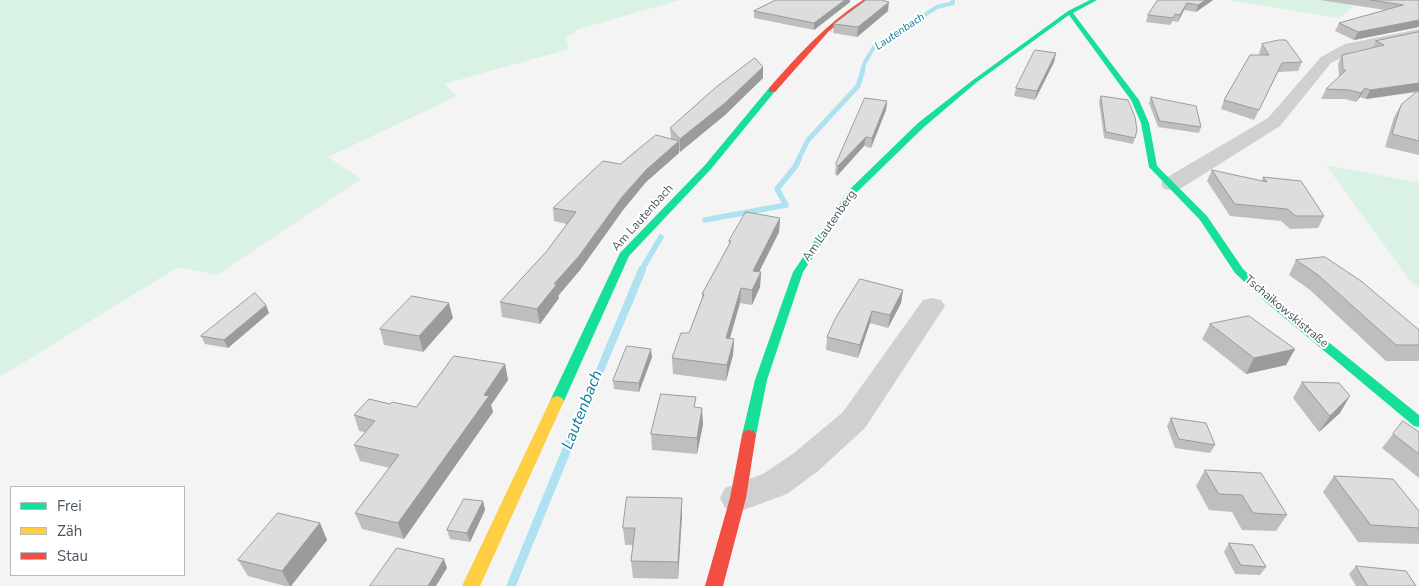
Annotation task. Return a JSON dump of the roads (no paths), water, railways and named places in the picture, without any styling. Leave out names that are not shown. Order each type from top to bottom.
[{"type":"street","name":"Am Lautenbach","points":[[471,586],[624,255],[708,167],[816,38],[847,12],[867,0]]},
{"type":"street","name":"Am Lautenberg","points":[[714,586],[738,498],[761,380],[798,272],[852,192],[921,126],[975,81],[1070,12],[1094,0]]},
{"type":"street","name":"Tschaikowskistraße","points":[[1070,12],[1136,100],[1145,122],[1153,167],[1204,218],[1239,271],[1271,301],[1419,422]]},
{"type":"street","points":[[1172,184],[1274,122],[1326,60],[1350,47],[1419,33]]},
{"type":"street","points":[[738,498],[774,484],[806,462],[854,420],[932,306]]},
{"type":"waterway","name":"Lautenbach","points":[[862,71],[874,47],[937,7],[953,3],[953,0]]},
{"type":"waterway","name":"Lautenbach","points":[[798,160],[808,140],[858,86],[863,70]]},
{"type":"waterway","name":"Lautenbach","points":[[705,220],[786,205],[777,189],[795,167],[799,159]]},
{"type":"waterway","name":"Lautenbach","points":[[641,271],[661,237]]},
{"type":"waterway","name":"Lautenbach","points":[[583,411],[642,270]]},
{"type":"waterway","name":"Lautenbach","points":[[511,586],[583,410]]}]
